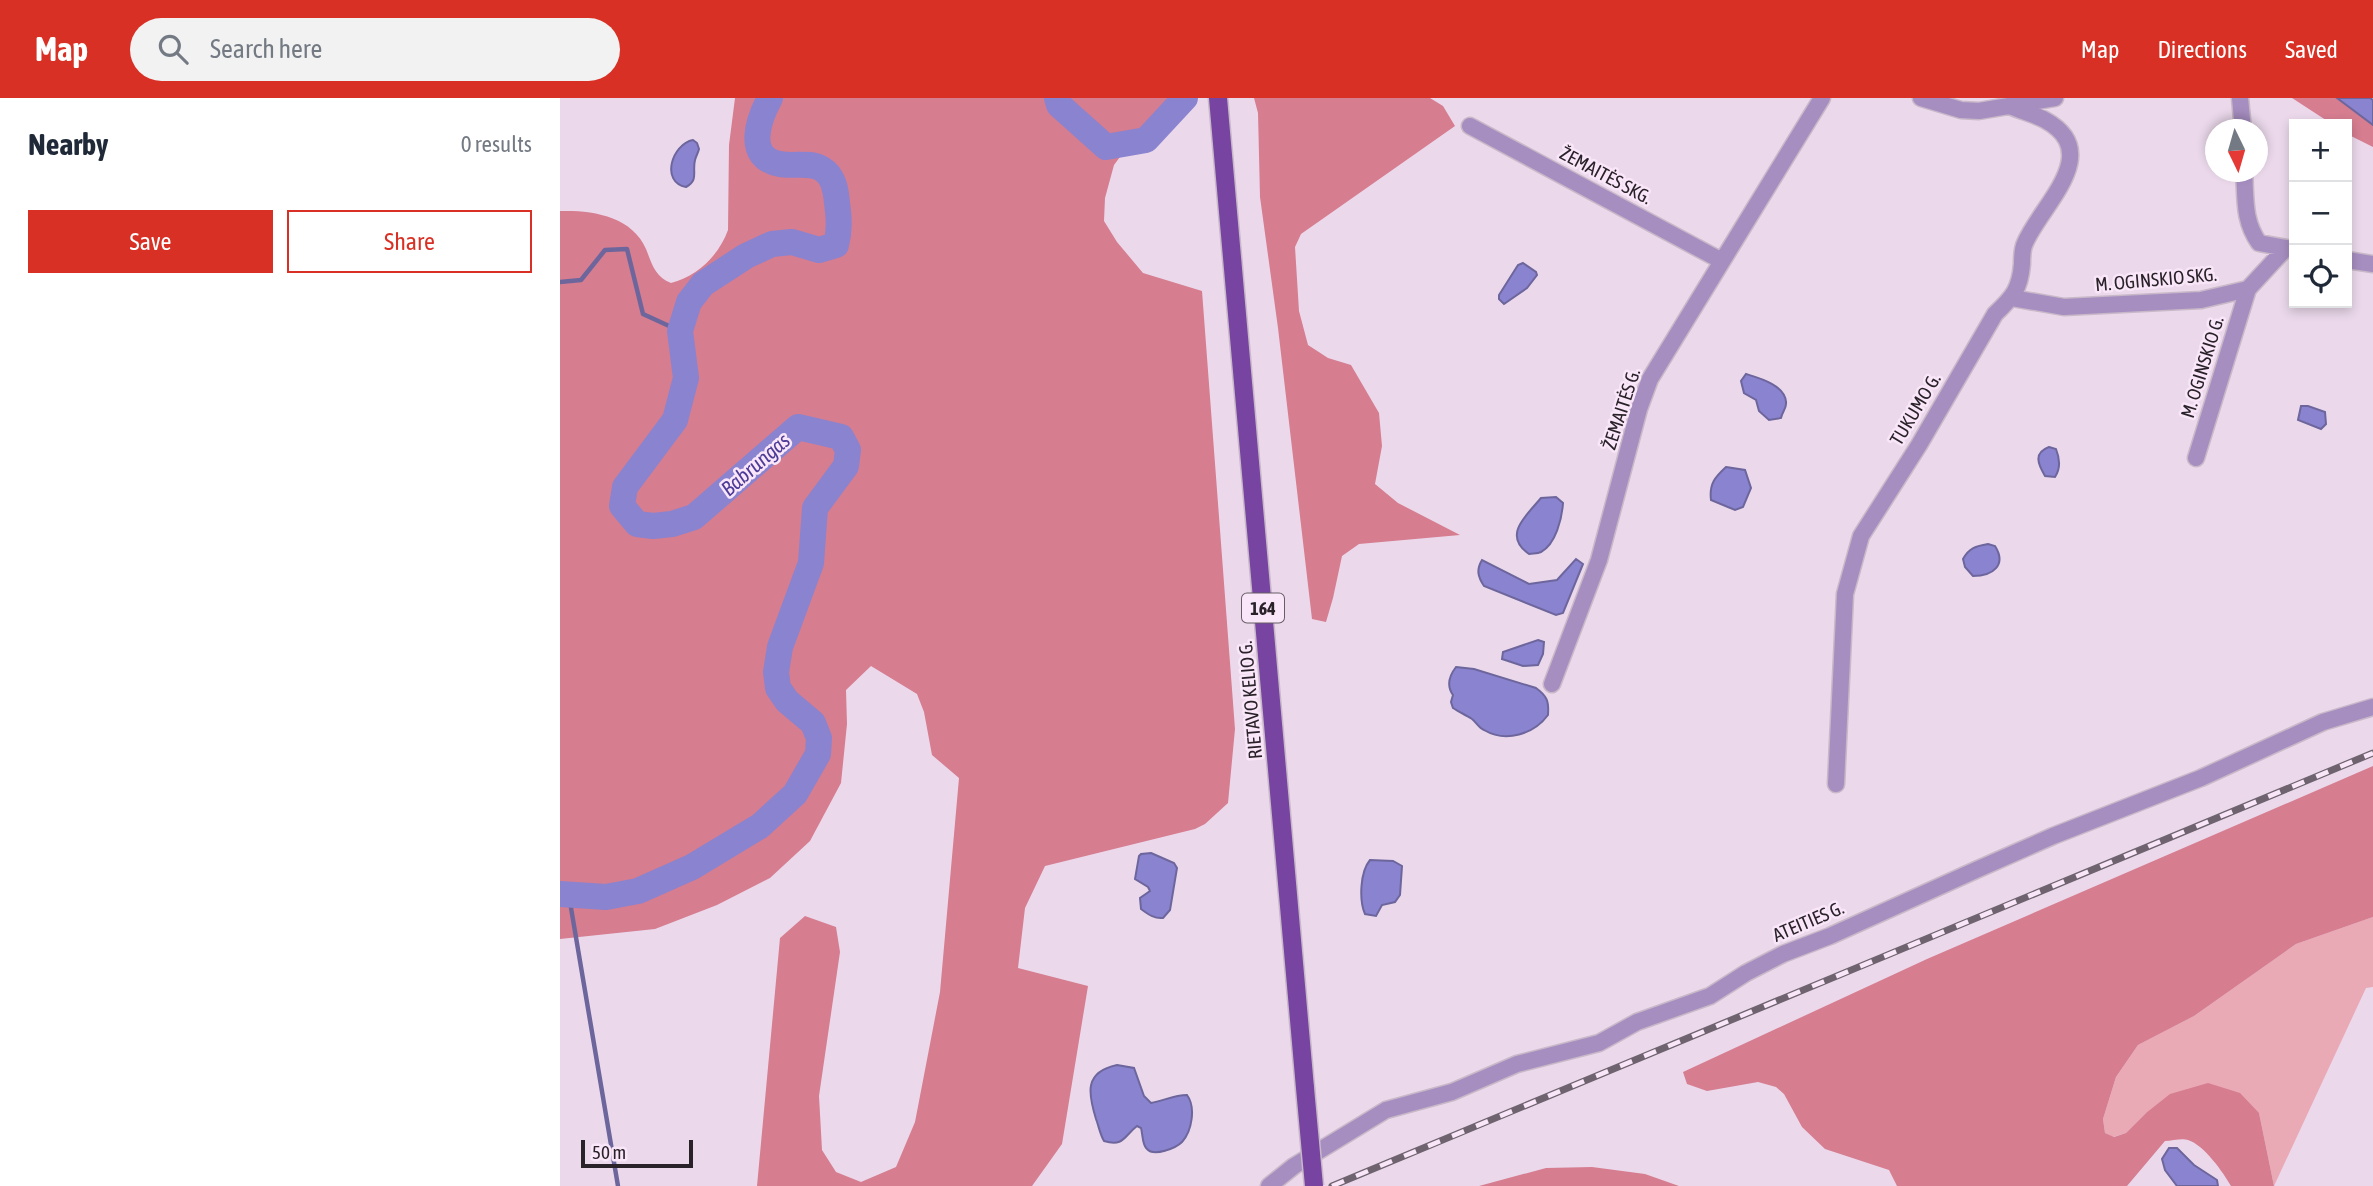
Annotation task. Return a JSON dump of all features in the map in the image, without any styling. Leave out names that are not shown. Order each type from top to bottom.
[{"type":"main road","name":"RIETAVO KELIO G.","points":[[1218,98],[1314,1186]]},
{"type":"street","name":"ŽEMAITĖS G.","points":[[1552,684],[1599,560],[1639,409],[1650,379],[1822,98]]},
{"type":"street","points":[[1921,98],[1961,110],[1979,111],[2055,98]]},
{"type":"street","points":[[2240,98],[2242,119]]},
{"type":"street","name":"TUKUMO G.","points":[[1836,784],[1846,594],[1861,536],[1919,445],[1995,314],[2012,298],[2021,280],[2023,245],[2067,174],[2072,154],[2062,134],[2046,121],[2010,106]]},
{"type":"street","name":"ŽEMAITĖS SKG.","points":[[1470,126],[1722,261]]},
{"type":"street","points":[[2245,182],[2249,229],[2259,243],[2289,249]]},
{"type":"street","points":[[2248,289],[2289,250]]},
{"type":"street","points":[[2352,261],[2373,264]]},
{"type":"street","name":"M. OGINSKIO SKG.","points":[[2012,298],[2064,307],[2201,300],[2248,289]]},
{"type":"street","name":"M. OGINSKIO G.","points":[[2196,458],[2248,289]]},
{"type":"street","name":"ATEITIES G.","points":[[1269,1186],[1294,1166],[1386,1110],[1452,1092],[1517,1064],[1599,1043],[1637,1022],[1710,996],[1746,972],[1783,954],[1830,936],[2020,850],[2201,778],[2323,722],[2373,706]]},
{"type":"shaded area","points":[[735,98],[1169,98],[1114,165],[1105,198],[1104,221],[1117,242],[1143,273],[1202,291],[1235,729],[1228,803],[1205,824],[1195,829],[1045,866],[1025,908],[1018,968],[1088,986],[1062,1144],[1032,1186],[757,1186],[780,938],[805,916],[836,927],[840,952],[819,1096],[822,1150],[836,1172],[861,1182],[896,1167],[915,1122],[940,992],[959,778],[932,755],[924,712],[917,694],[871,666],[846,690],[847,724],[841,783],[810,841],[770,878],[717,905],[655,929],[560,939],[560,211],[598,214],[621,222],[640,238],[655,269],[671,283],[699,270],[719,248],[728,230],[729,145]]},
{"type":"shaded area","points":[[1254,98],[1430,98],[1443,106],[1455,126],[1301,234],[1295,247],[1299,311],[1308,345],[1328,358],[1351,365],[1379,413],[1382,446],[1375,484],[1398,503],[1460,535],[1359,544],[1342,556],[1326,622],[1312,619],[1260,197],[1258,113]]},
{"type":"shaded area","points":[[2292,98],[2337,98],[2373,125],[2373,147],[2352,136],[2352,119],[2324,119]]},
{"type":"shaded area","points":[[2337,98],[2373,100],[2373,125]]},
{"type":"shaded area","points":[[693,140],[699,149],[695,160],[694,179],[686,187],[673,178],[672,163],[679,148]]},
{"type":"shaded area","points":[[1523,263],[1537,275],[1527,288],[1504,304],[1499,295],[1518,265]]},
{"type":"shaded area","points":[[1746,374],[1770,383],[1785,396],[1786,404],[1781,418],[1769,420],[1759,411],[1756,400],[1744,393],[1741,381]]},
{"type":"shaded area","points":[[2301,406],[2325,412],[2326,424],[2321,429],[2298,420]]},
{"type":"shaded area","points":[[2049,447],[2056,449],[2058,456],[2059,467],[2055,477],[2045,476],[2038,459],[2041,452]]},
{"type":"shaded area","points":[[1726,467],[1745,470],[1751,488],[1743,507],[1735,510],[1711,500],[1714,481]]},
{"type":"shaded area","points":[[1556,497],[1563,503],[1560,523],[1554,537],[1541,552],[1529,554],[1517,540],[1519,526],[1541,498]]},
{"type":"shaded area","points":[[1988,544],[1995,546],[1999,564],[1992,572],[1973,576],[1965,567],[1963,559],[1973,548]]},
{"type":"shaded area","points":[[1576,559],[1583,564],[1563,613],[1556,615],[1484,586],[1478,573],[1482,560],[1529,584],[1557,580]]},
{"type":"shaded area","points":[[1538,640],[1544,642],[1538,665],[1523,666],[1502,659],[1503,652]]},
{"type":"shaded area","points":[[1456,667],[1474,669],[1536,688],[1546,699],[1548,715],[1527,732],[1510,736],[1492,734],[1482,729],[1472,719],[1453,708],[1449,681]]},
{"type":"shaded area","points":[[2373,766],[2373,917],[2296,944],[2194,1016],[2138,1045],[2116,1077],[2103,1119],[2105,1133],[2114,1137],[2126,1133],[2170,1094],[2208,1083],[2240,1093],[2259,1113],[2274,1186],[2231,1186],[2207,1153],[2183,1139],[2165,1141],[2127,1186],[1897,1186],[1889,1170],[1825,1149],[1802,1127],[1784,1094],[1776,1087],[1758,1082],[1707,1091],[1687,1084],[1683,1072],[1927,959]]},
{"type":"shaded area","points":[[1151,853],[1174,863],[1177,868],[1170,910],[1163,918],[1154,917],[1141,909],[1140,898],[1150,891],[1135,879],[1139,856]]},
{"type":"shaded area","points":[[1370,860],[1393,861],[1402,866],[1400,895],[1395,902],[1382,905],[1376,916],[1365,914],[1362,901],[1362,879]]},
{"type":"shaded area","points":[[2373,917],[2373,987],[2366,988],[2274,1186],[2259,1113],[2146,1113],[2126,1133],[2113,1137],[2105,1133],[2103,1119],[2116,1077],[2138,1045],[2194,1016],[2296,944]]},
{"type":"shaded area","points":[[1117,1065],[1134,1068],[1144,1096],[1151,1103],[1187,1095],[1192,1119],[1182,1142],[1165,1151],[1150,1151],[1144,1145],[1141,1128],[1137,1126],[1120,1142],[1104,1141],[1093,1110],[1091,1085],[1099,1073]]},
{"type":"shaded area","points":[[2169,1148],[2177,1148],[2194,1165],[2217,1180],[2218,1186],[2177,1186],[2165,1170],[2162,1159]]},
{"type":"shaded area","points":[[1592,1167],[1645,1174],[1679,1186],[1479,1186],[1546,1168]]},
{"type":"waterway","name":"Babrungas","points":[[560,894],[606,897],[638,891],[692,867],[760,826],[795,794],[818,754],[819,738],[813,723],[787,701],[778,688],[776,672],[780,647],[811,563],[815,508],[846,466],[848,450],[841,437],[798,427],[694,517],[672,524],[637,524],[622,506],[625,487],[675,420],[686,378],[680,331],[689,302],[703,284],[746,256],[772,244],[792,242],[819,250],[836,245],[838,214],[835,189],[829,176],[812,165],[785,165],[769,160],[758,146],[759,127],[770,98]]},
{"type":"waterway","name":"Babrungas","points":[[1057,98],[1059,105],[1106,147],[1146,140],[1185,98]]},
{"type":"waterway","points":[[560,282],[581,280],[605,250],[627,249],[643,314],[680,331]]},
{"type":"waterway","points":[[569,896],[618,1186]]},
{"type":"railway","points":[[1332,1186],[2373,753]]}]
